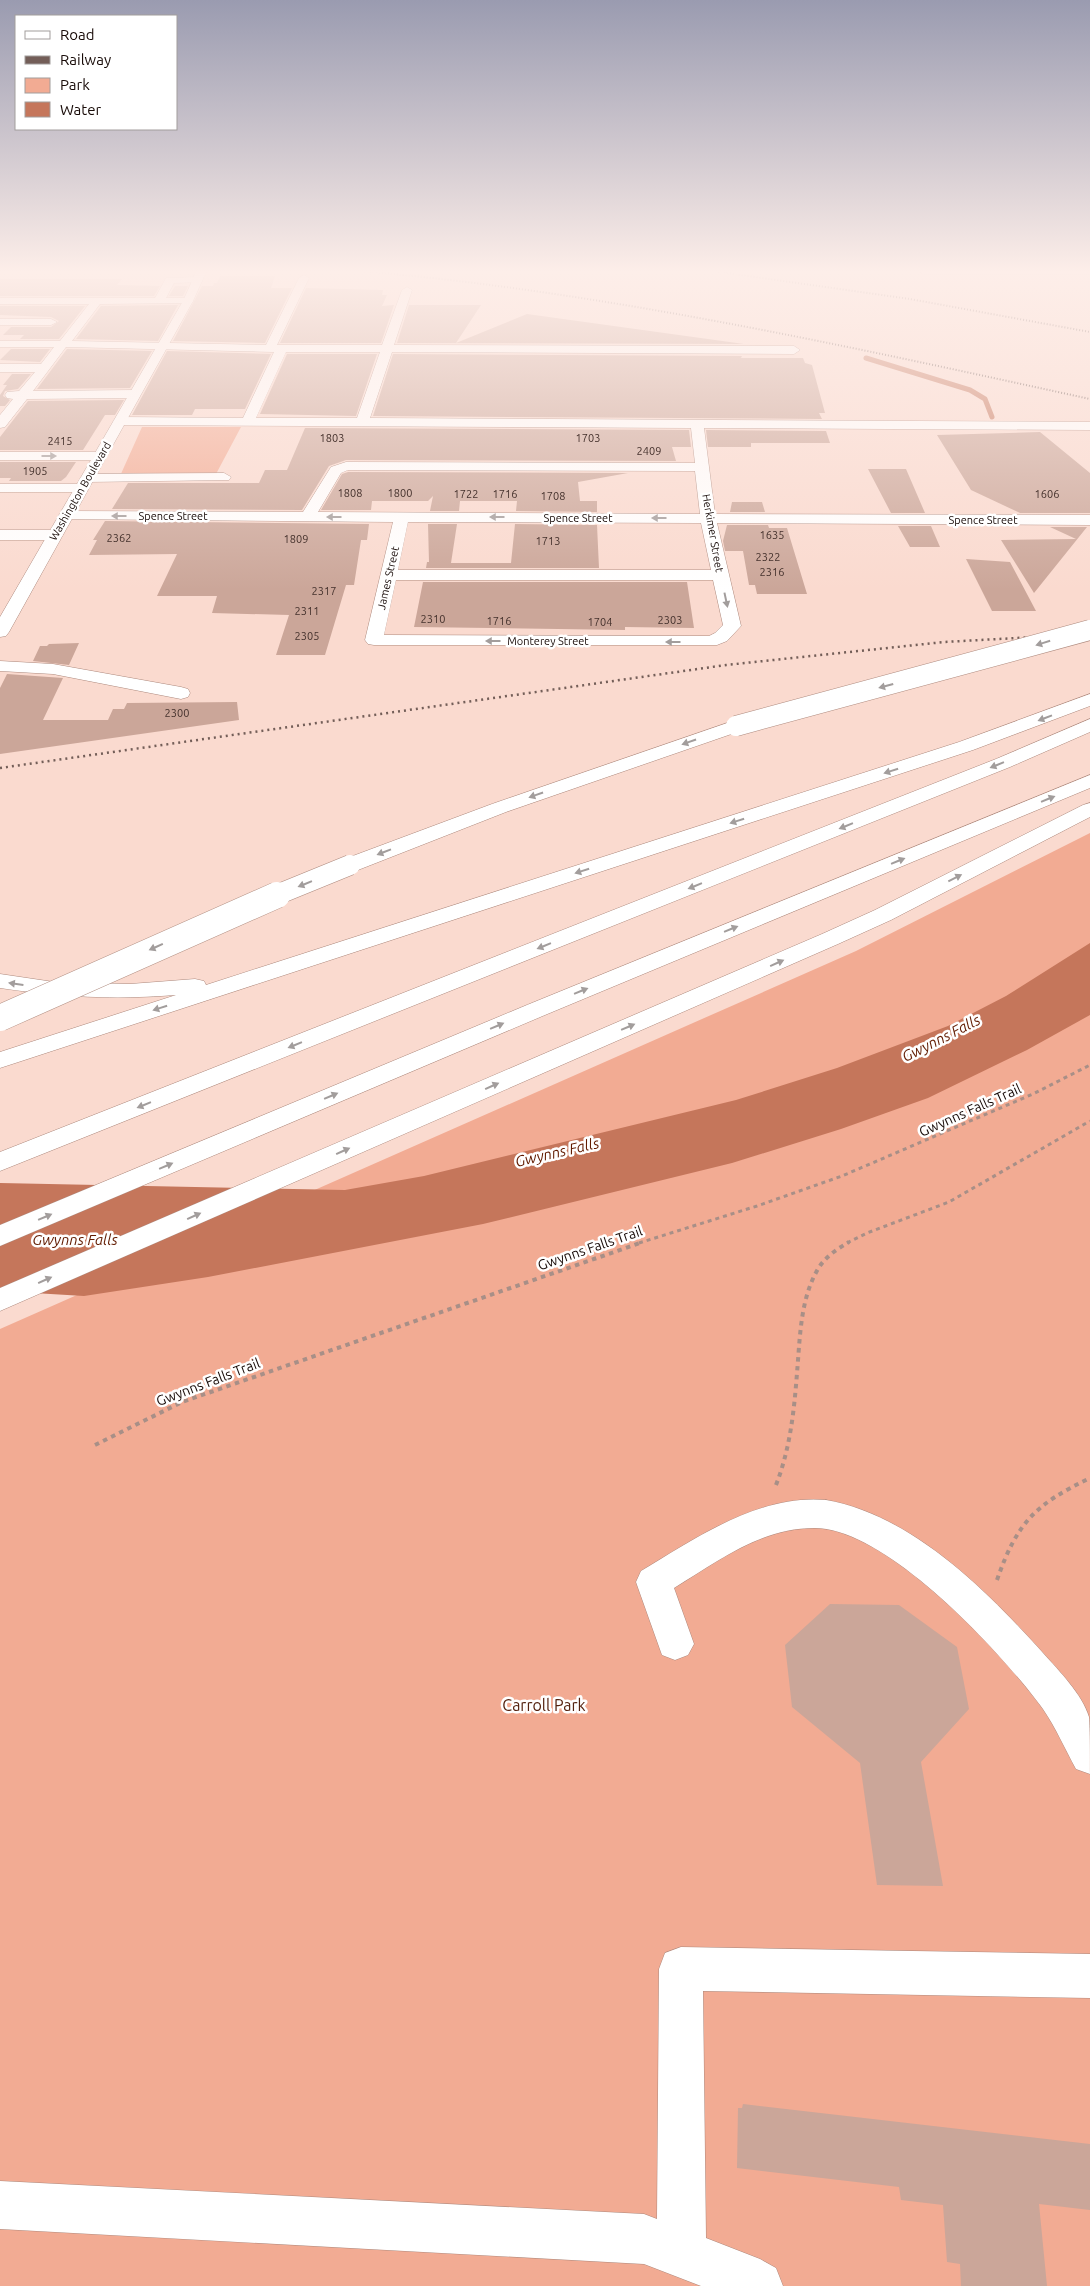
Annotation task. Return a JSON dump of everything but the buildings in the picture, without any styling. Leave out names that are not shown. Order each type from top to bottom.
[{"type":"main road","points":[[0,424],[37,377]]},
{"type":"main road","name":"Washington Boulevard","points":[[2,623],[55,535],[145,377]]},
{"type":"main road","points":[[248,422],[265,377]]},
{"type":"main road","points":[[362,422],[378,377]]},
{"type":"main road","points":[[0,395],[135,394]]},
{"type":"main road","points":[[120,421],[1090,426]]},
{"type":"main road","name":"Herkimer Street","points":[[697,423],[708,519],[732,626],[721,637]]},
{"type":"main road","points":[[0,456],[100,456]]},
{"type":"main road","points":[[308,517],[336,470],[346,466],[702,467]]},
{"type":"main road","points":[[0,501],[81,489],[224,477]]},
{"type":"main road","points":[[0,488],[81,489]]},
{"type":"main road","name":"Spence Street","points":[[66,516],[1090,520]]},
{"type":"main road","name":"James Street","points":[[374,640],[402,517]]},
{"type":"main road","points":[[0,535],[55,535]]},
{"type":"main road","points":[[389,576],[721,575]]},
{"type":"main road","points":[[0,1018],[238,911],[499,808],[736,726],[1090,630]]},
{"type":"main road","name":"Monterey Street","points":[[374,640],[698,642],[721,637]]},
{"type":"main road","points":[[0,666],[53,669],[181,693]]},
{"type":"main road","points":[[0,1060],[957,750],[1090,700]]},
{"type":"main road","points":[[0,1162],[994,767],[1090,725]]},
{"type":"main road","points":[[0,1236],[536,1010],[1090,781]]},
{"type":"main road","points":[[0,1300],[883,915],[1090,809]]},
{"type":"main road","points":[[0,981],[54,989],[130,991],[196,986],[289,966]]},
{"type":"main road","points":[[675,1644],[654,1582],[756,1524],[796,1516],[829,1514],[874,1531],[905,1548],[985,1618],[1012,1644],[1057,1699],[1090,1756]]},
{"type":"main road","points":[[681,2253],[681,1969],[1090,1976]]},
{"type":"main road","points":[[0,2205],[644,2239],[742,2277],[758,2286]]},
{"type":"path","name":"Gwynns Falls Trail","points":[[95,1445],[191,1398],[620,1250],[757,1206],[842,1176],[1016,1102],[1090,1065]]},
{"type":"path","points":[[774,1488],[782,1471],[791,1424],[796,1362],[804,1309],[812,1279],[825,1258],[844,1245],[950,1201],[986,1182],[1057,1137],[1090,1121]]},
{"type":"path","points":[[985,1618],[1005,1555],[1022,1524],[1048,1500],[1090,1478]]},
{"type":"green space","points":[[142,427],[241,427],[216,474],[120,476]]},
{"type":"green space","name":"Carroll Park","points":[[1090,833],[1090,2286],[0,2286],[0,1329],[856,951]]},
{"type":"water","name":"Gwynns Falls","points":[[1090,943],[1090,1015],[1027,1050],[928,1098],[841,1129],[732,1163],[483,1224],[208,1277],[84,1296],[0,1291],[0,1183],[345,1190],[424,1176],[736,1100],[837,1068],[948,1026],[1006,996]]},
{"type":"waterway","points":[[927,377],[970,390],[985,399],[992,417]]},
{"type":"railway","points":[[988,377],[1090,399]]},
{"type":"railway","points":[[0,768],[726,665],[944,642],[1090,634]]}]
